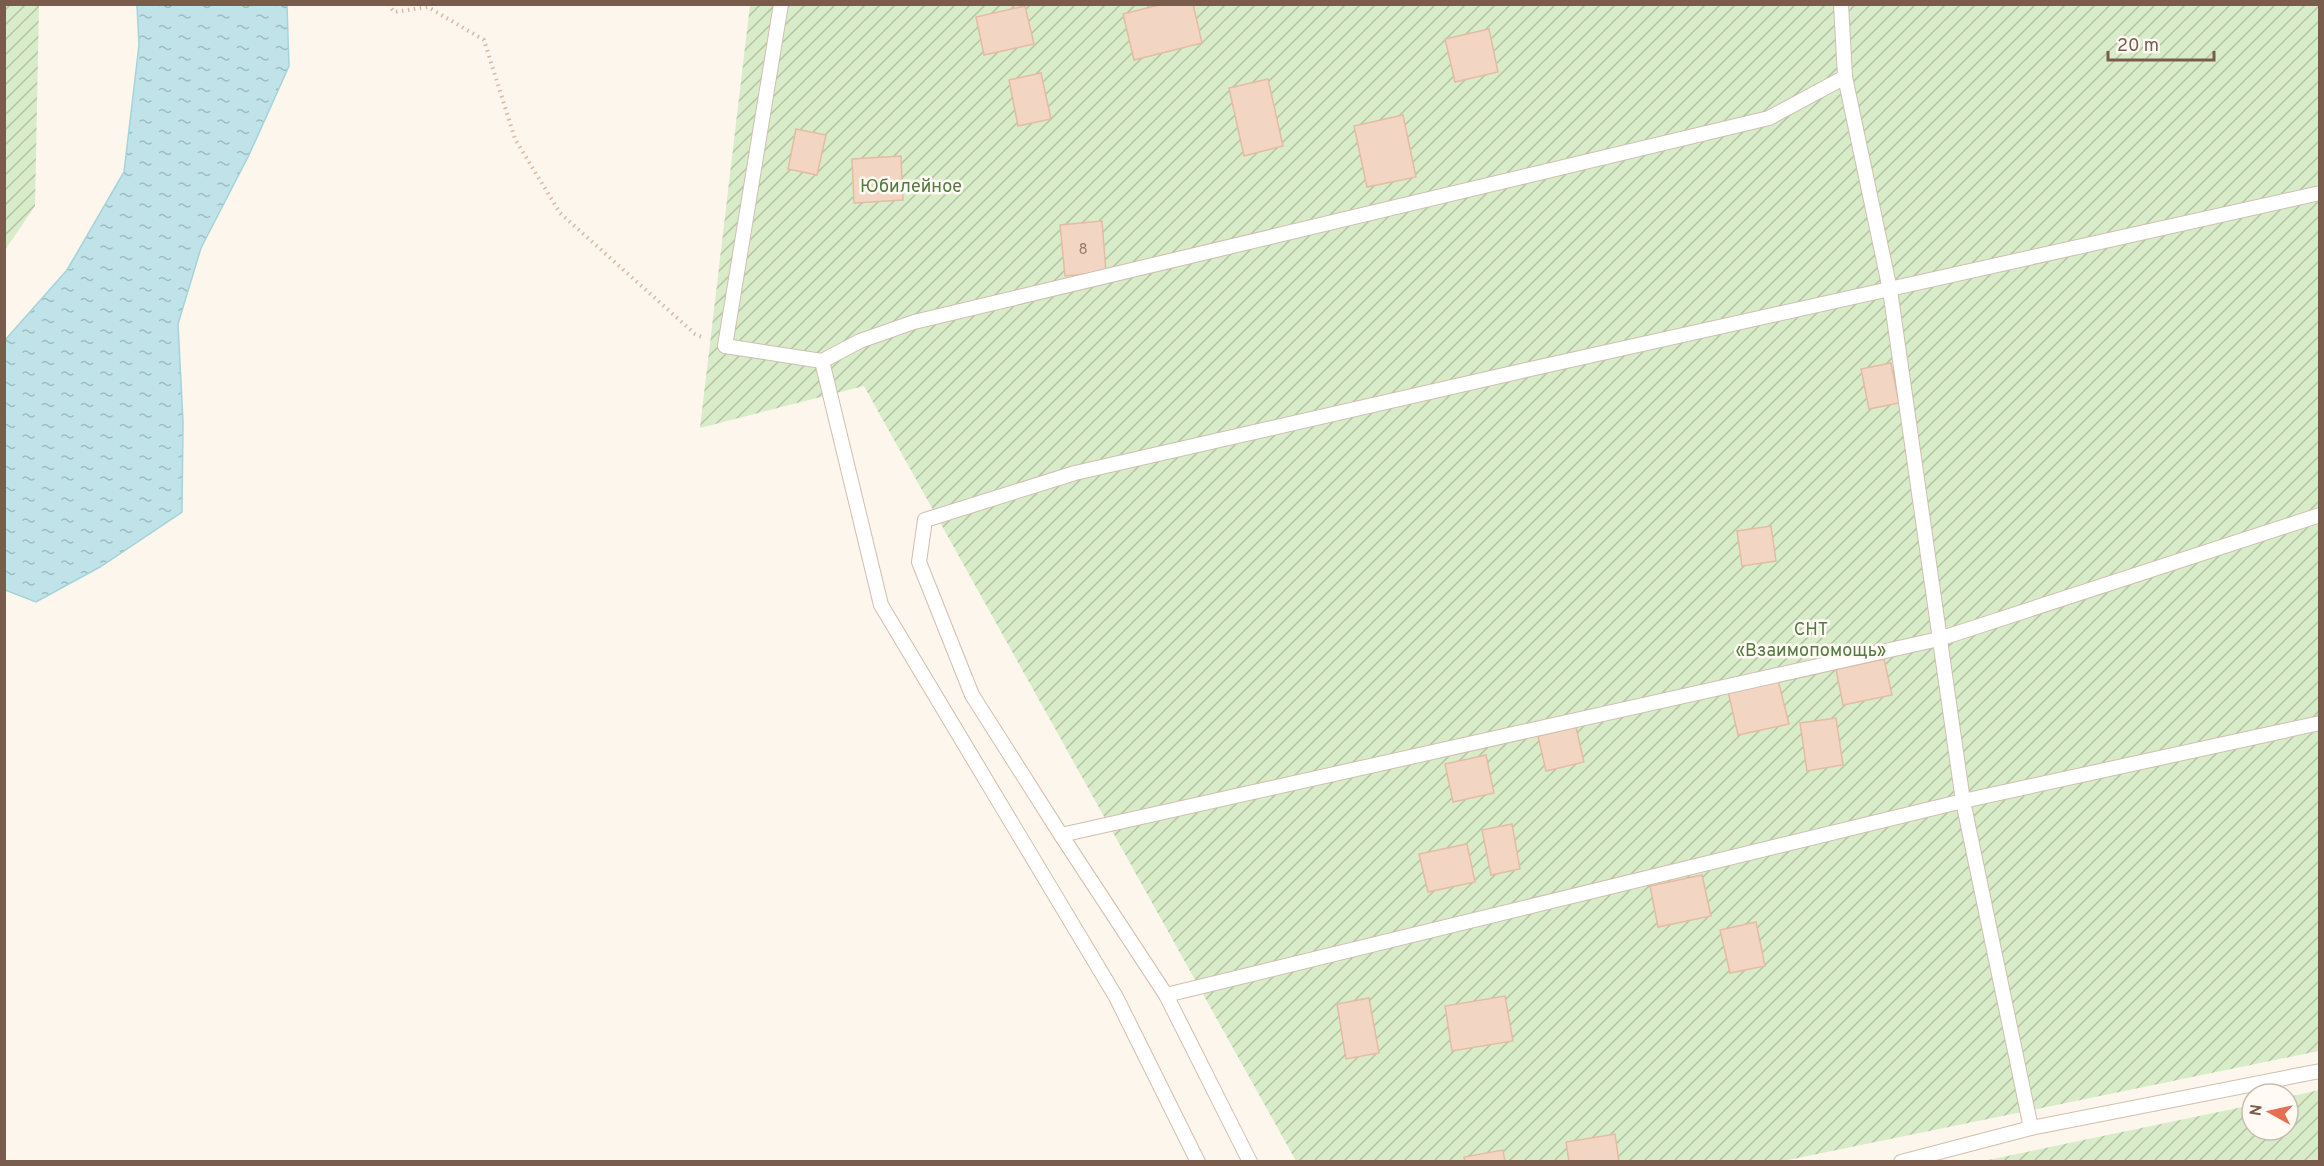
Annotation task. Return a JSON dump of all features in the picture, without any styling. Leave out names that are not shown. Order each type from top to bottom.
[{"type":"lane","points":[[781,4],[725,346],[822,361],[861,341],[914,322],[1769,118],[1845,77]]},
{"type":"lane","points":[[1841,4],[1845,77],[1890,290],[1963,801],[2031,1128]]},
{"type":"lane","points":[[1250,1161],[1166,994],[972,695],[920,562],[925,520],[1075,473],[1526,369],[2319,193]]},
{"type":"lane","points":[[822,361],[881,605],[1116,997],[1198,1161]]},
{"type":"lane","points":[[1061,835],[1939,639],[2319,514]]},
{"type":"lane","points":[[1166,994],[1963,801],[2319,723]]},
{"type":"lane","points":[[1901,1161],[2031,1128],[2319,1071]]},
{"type":"path","points":[[388,4],[394,12],[428,7],[484,40],[515,139],[560,213],[695,334],[725,346]]},
{"type":"green space","points":[[5,4],[39,5],[35,206],[5,250]]},
{"type":"green space","name":"СНТ «Взаимопомощь»","points":[[750,5],[2319,5],[2319,1051],[1783,1161],[1296,1161],[864,386],[700,428]]},
{"type":"green space","points":[[2319,1090],[2319,1161],[1983,1161],[2240,1107],[2240,1142],[2300,1142],[2300,1094]]},
{"type":"water","points":[[137,5],[287,5],[289,66],[249,155],[201,248],[178,324],[183,422],[182,512],[100,567],[36,602],[5,590],[5,340],[67,270],[124,172],[139,45]]},
{"type":"building","points":[[1163,4],[1193,4],[1202,43],[1134,60],[1123,14]]},
{"type":"building","points":[[1025,6],[1034,44],[984,55],[976,17]]},
{"type":"building","points":[[1489,29],[1498,72],[1455,82],[1445,39]]},
{"type":"building","points":[[1041,73],[1051,119],[1018,126],[1009,80]]},
{"type":"building","points":[[1268,79],[1283,146],[1244,156],[1229,88]]},
{"type":"building","points":[[1403,115],[1416,177],[1367,187],[1354,126]]},
{"type":"building","points":[[796,129],[826,135],[817,175],[788,169]]},
{"type":"building","points":[[901,156],[903,200],[854,203],[852,159]]},
{"type":"building","points":[[1102,221],[1106,272],[1065,276],[1060,225]]},
{"type":"building","points":[[1891,363],[1899,403],[1869,409],[1861,369]]},
{"type":"building","points":[[1771,526],[1776,561],[1742,566],[1737,531]]},
{"type":"building","points":[[1884,659],[1892,695],[1843,705],[1836,669]]},
{"type":"building","points":[[1778,680],[1789,724],[1738,735],[1728,691]]},
{"type":"building","points":[[1836,718],[1843,765],[1807,771],[1800,723]]},
{"type":"building","points":[[1576,727],[1584,762],[1546,771],[1538,736]]},
{"type":"building","points":[[1486,755],[1494,793],[1453,802],[1445,764]]},
{"type":"building","points":[[1512,824],[1520,869],[1491,875],[1482,830]]},
{"type":"building","points":[[1467,844],[1475,882],[1428,892],[1419,854]]},
{"type":"building","points":[[1702,875],[1711,916],[1658,927],[1650,886]]},
{"type":"building","points":[[1756,922],[1765,966],[1730,973],[1720,930]]},
{"type":"building","points":[[1505,996],[1513,1041],[1452,1051],[1445,1006]]},
{"type":"building","points":[[1369,998],[1379,1053],[1346,1059],[1337,1004]]},
{"type":"building","points":[[1615,1134],[1619,1162],[1569,1162],[1566,1142]]},
{"type":"building","points":[[1503,1150],[1505,1162],[1465,1162],[1464,1157]]},
{"type":"park label","name":"Юбилейное","points":[[911,186]]}]
